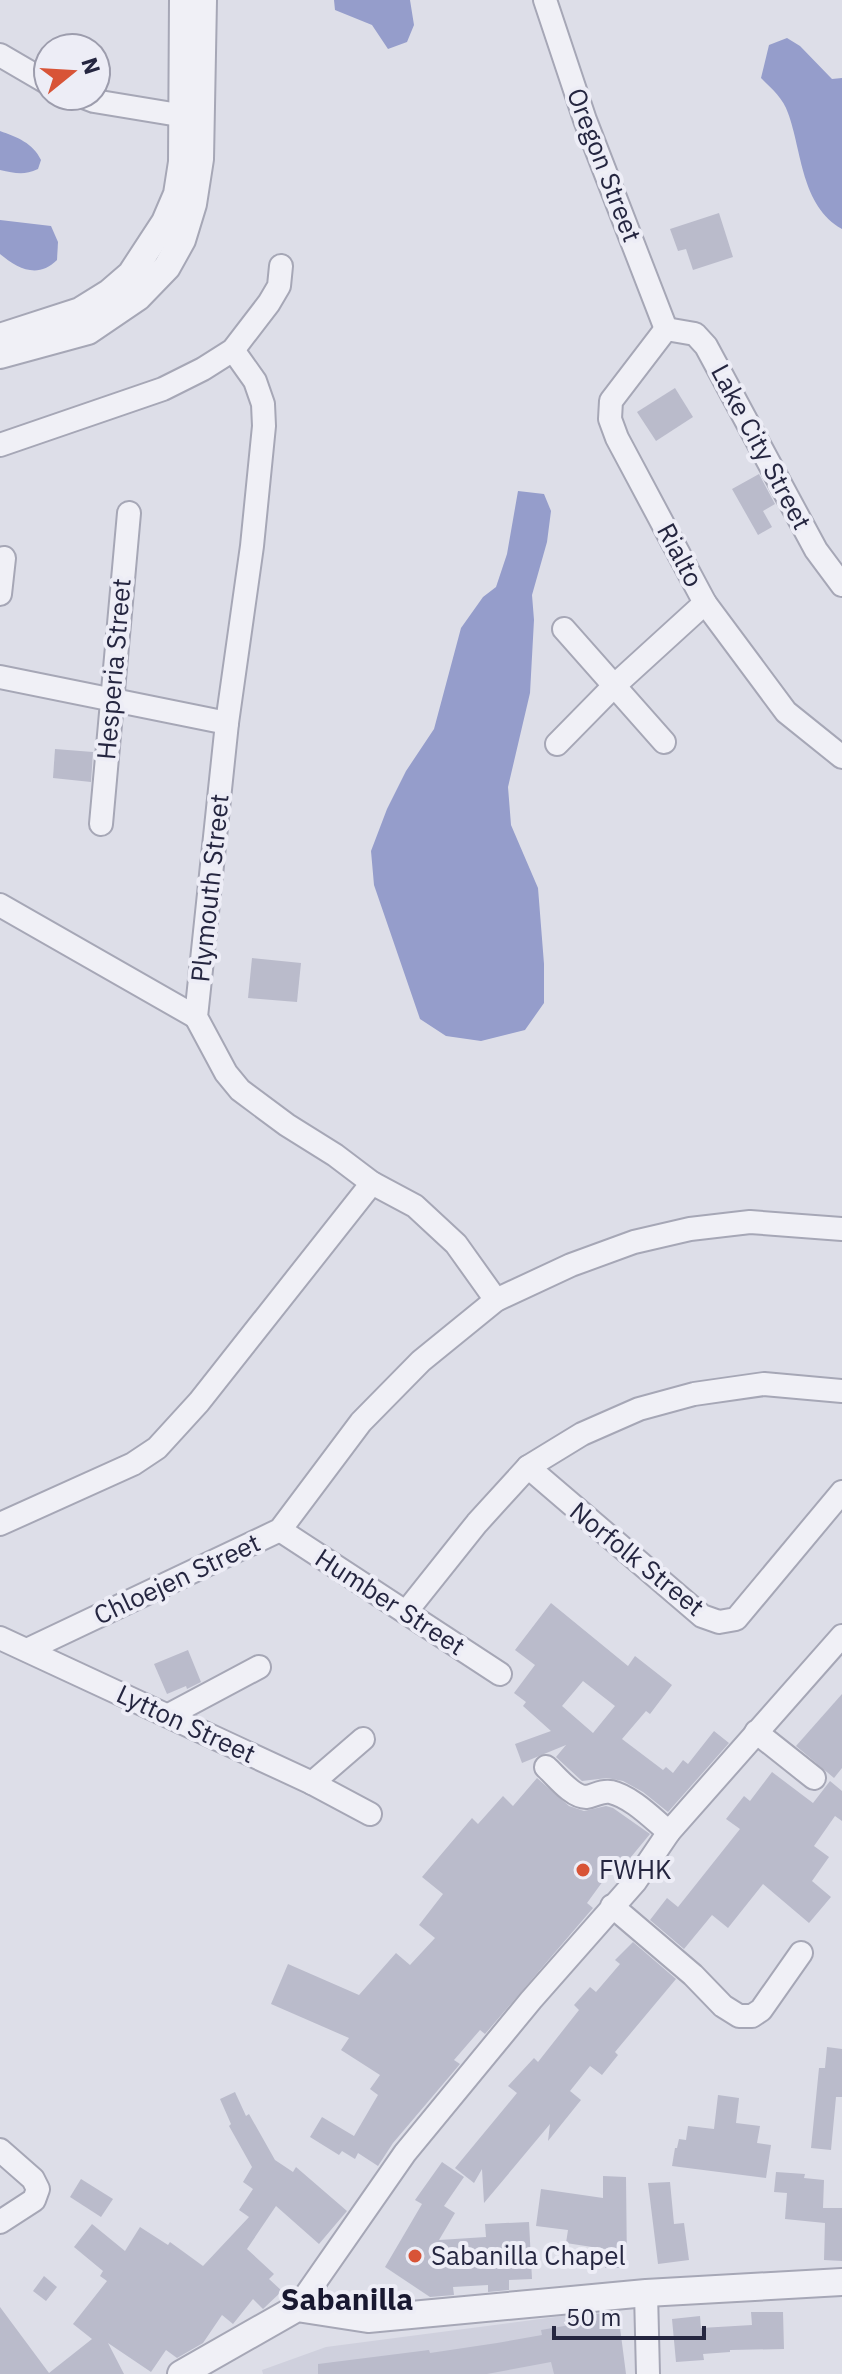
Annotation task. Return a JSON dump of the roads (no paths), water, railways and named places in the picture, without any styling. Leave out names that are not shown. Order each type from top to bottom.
[{"type":"street","points":[[0,355],[88,331],[138,297],[167,267],[182,240],[193,204],[200,159],[191,118],[183,0]]},
{"type":"street","points":[[0,337],[80,311],[109,293],[131,274],[165,222],[177,194],[191,118],[203,0]]},
{"type":"street","name":"Oregon Street","points":[[545,0],[585,120],[666,329]]},
{"type":"street","points":[[0,55],[32,74]]},
{"type":"street","points":[[112,104],[191,118]]},
{"type":"street","points":[[0,445],[163,389],[233,350],[279,286],[281,266]]},
{"type":"street","name":"Lake City Street","points":[[666,329],[695,334],[706,346],[816,550],[842,585]]},
{"type":"street","name":"Rialto","points":[[666,329],[611,401],[610,419],[617,438],[705,603],[786,712],[842,757]]},
{"type":"street","name":"Plymouth Street","points":[[233,350],[255,381],[263,404],[264,426],[252,546],[227,723],[196,1017],[226,1073],[240,1090],[372,1183],[415,1206],[456,1244],[496,1300]]},
{"type":"street","name":"Hesperia Street","points":[[101,824],[129,513]]},
{"type":"street","points":[[0,594],[4,558]]},
{"type":"street","points":[[557,744],[614,686],[705,603]]},
{"type":"street","points":[[564,629],[664,742]]},
{"type":"street","points":[[0,677],[227,723]]},
{"type":"street","points":[[0,905],[196,1017]]},
{"type":"street","points":[[0,1524],[133,1464],[157,1448],[199,1402],[372,1183]]},
{"type":"street","name":"Chloejen Street","points":[[27,1650],[280,1530],[361,1422],[421,1361],[496,1300],[571,1265],[634,1242],[690,1229],[750,1222],[842,1229]]},
{"type":"street","points":[[406,1612],[477,1523],[528,1467],[582,1434],[639,1409],[694,1394],[764,1384],[842,1391]]},
{"type":"street","name":"Norfolk Street","points":[[528,1467],[702,1616],[719,1622],[736,1619],[842,1492]]},
{"type":"street","name":"Humber Street","points":[[280,1530],[500,1674]]},
{"type":"street","points":[[181,2374],[297,2308],[405,2153],[635,1882],[669,1832],[842,1636]]},
{"type":"street","name":"Lytton Street","points":[[0,1638],[312,1783],[370,1814]]},
{"type":"street","points":[[169,1715],[259,1667]]},
{"type":"street","points":[[756,1732],[814,1778]]},
{"type":"street","points":[[312,1783],[363,1739]]},
{"type":"street","points":[[546,1767],[576,1795],[587,1797],[600,1792],[613,1792],[669,1832]]},
{"type":"street","points":[[612,1906],[693,1975],[723,2006],[739,2016],[752,2016],[761,2010],[801,1953]]},
{"type":"street","points":[[0,2150],[33,2179],[38,2189],[34,2200],[0,2222]]},
{"type":"street","points":[[297,2308],[368,2319],[646,2293],[842,2282]]},
{"type":"street","points":[[646,2293],[648,2374]]},
{"type":"water","points":[[334,0],[410,0],[414,25],[407,42],[388,49],[372,25],[335,10]]},
{"type":"water","points":[[787,38],[800,46],[832,79],[842,78],[842,229],[818,207],[805,177],[786,108],[761,78],[769,45]]},
{"type":"water","points":[[0,131],[34,149],[41,160],[38,169],[23,173],[0,170]]},
{"type":"water","points":[[0,220],[51,226],[58,242],[57,260],[43,269],[28,270],[7,259],[0,254]]},
{"type":"water","points":[[518,491],[544,494],[551,511],[547,542],[532,595],[534,620],[530,693],[508,787],[511,825],[538,888],[544,1003],[525,1030],[481,1041],[446,1036],[420,1019],[374,885],[371,851],[406,771],[434,729],[461,628],[483,597],[496,587],[507,554]]},
{"type":"place","name":"FWHK","points":[[583,1870]]},
{"type":"place","name":"Sabanilla Chapel","points":[[415,2256]]},
{"type":"district","name":"Sabanilla","points":[[347,2300]]}]
